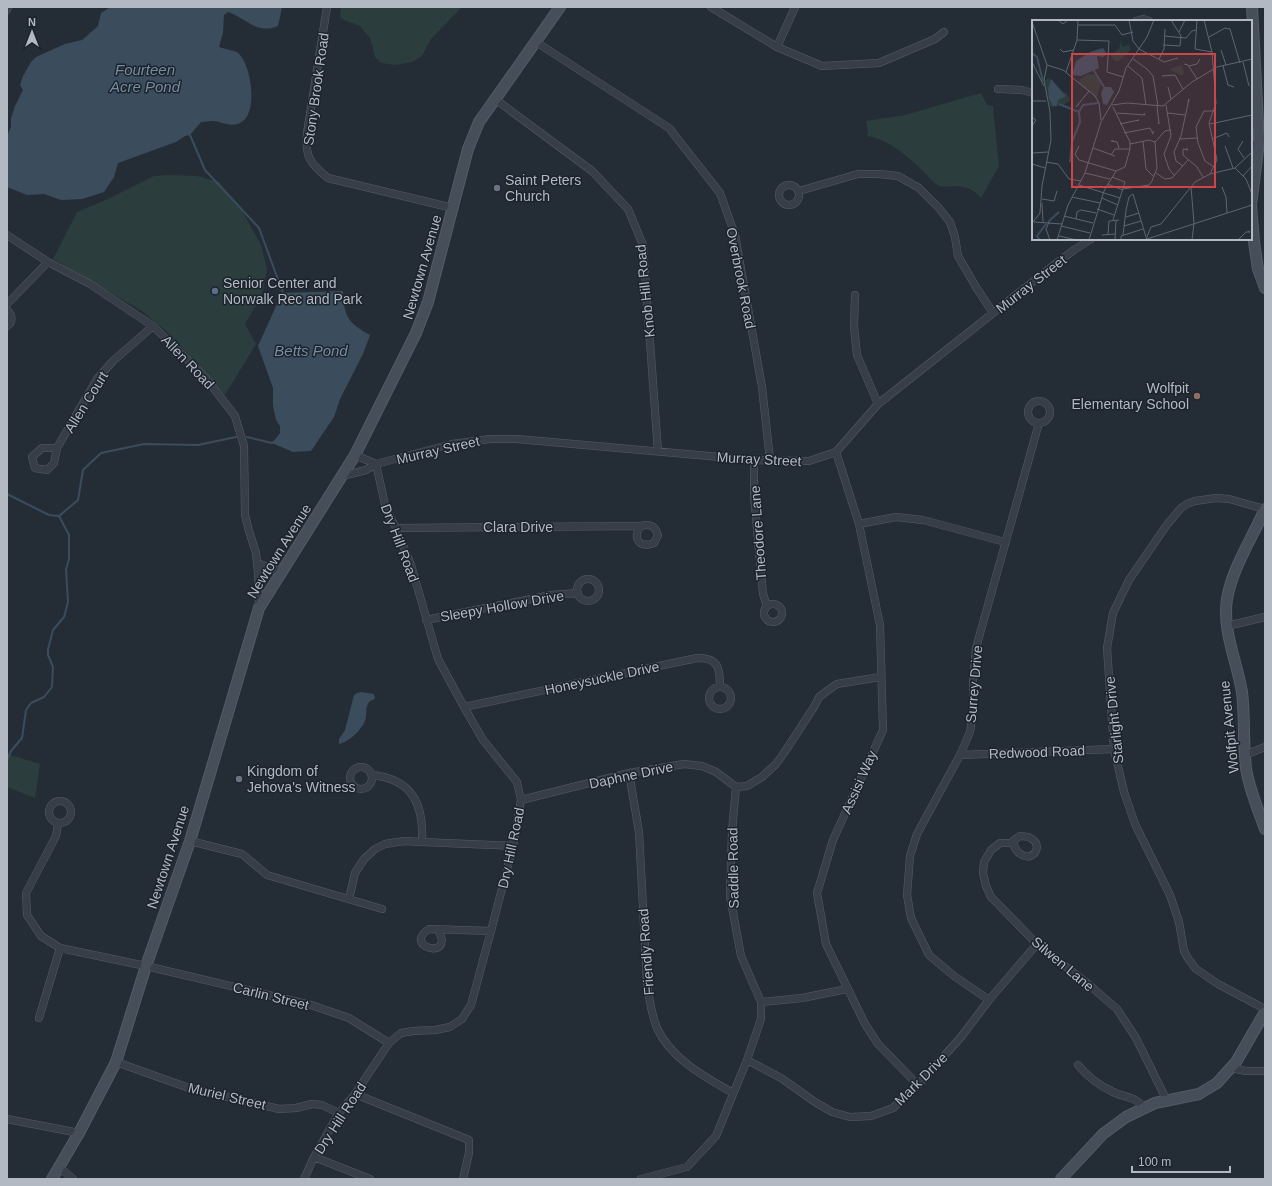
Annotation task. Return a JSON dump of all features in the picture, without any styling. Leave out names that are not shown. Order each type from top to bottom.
[{"type":"main road","name":"Newtown Avenue","points":[[52,1179],[79,1133],[116,1062],[146,966],[190,841],[259,608],[355,455],[416,333],[428,302],[454,208],[468,149],[479,122],[560,7]]},
{"type":"main road","points":[[1252,7],[1258,142],[1252,196]]},
{"type":"main road","points":[[1252,217],[1258,269],[1265,288]]},
{"type":"main road","name":"Wolfpit Avenue","points":[[1265,509],[1238,566],[1230,587],[1226,608],[1227,626],[1242,691],[1245,755],[1249,784],[1265,829]]},
{"type":"main road","points":[[1061,1179],[1108,1129],[1126,1117],[1144,1108],[1167,1101],[1189,1097],[1206,1091],[1217,1083],[1232,1068],[1265,1010]]},
{"type":"street","name":"Stony Brook Road","points":[[327,7],[307,133],[306,148],[309,160],[315,168],[328,178],[454,208]]},
{"type":"street","points":[[711,7],[777,47],[822,66],[879,63],[935,39],[944,32]]},
{"type":"street","points":[[777,47],[795,7]]},
{"type":"street","name":"Overbrook Road","points":[[536,42],[669,128],[720,194],[735,235],[762,388],[770,460]]},
{"type":"street","points":[[998,88],[1022,90],[1032,93]]},
{"type":"street","name":"Knob Hill Road","points":[[495,99],[592,171],[628,209],[643,245],[658,452]]},
{"type":"street","points":[[799,191],[858,174],[898,176],[919,188],[938,207],[950,222],[955,237],[958,256],[993,313]]},
{"type":"street","name":"Allen Road","points":[[7,235],[48,262],[90,284],[154,326],[205,377],[235,416],[244,446],[245,515],[248,532],[256,553],[259,608]]},
{"type":"street","name":"Murray Street","points":[[342,476],[366,470],[376,464],[452,444],[490,439],[544,442],[754,460],[809,461],[836,452],[878,404],[1074,250],[1089,240]]},
{"type":"street","points":[[7,304],[48,262]]},
{"type":"street","points":[[855,295],[854,327],[857,355],[878,404]]},
{"type":"street","points":[[7,310],[12,319],[7,326]]},
{"type":"street","name":"Allen Court","points":[[57,448],[97,380],[113,361],[154,326]]},
{"type":"street","name":"Surrey Drive","points":[[989,1000],[954,976],[928,955],[911,918],[907,895],[907,878],[910,856],[917,834],[960,755],[970,732],[973,713],[973,681],[976,648],[1039,423]]},
{"type":"street","name":"Assisi Way","points":[[836,452],[859,524],[880,624],[880,677],[883,730],[833,840],[817,893],[826,944],[865,1024],[878,1044],[918,1085]]},
{"type":"street","points":[[355,455],[376,464]]},
{"type":"street","name":"Theodore Lane","points":[[754,460],[754,496],[761,580],[767,606]]},
{"type":"street","name":"Dry Hill Road","points":[[304,1179],[314,1157],[339,1113],[355,1094],[389,1043],[401,1034],[413,1030],[435,1030],[450,1027],[462,1019],[471,1005],[513,846],[521,800],[517,782],[483,740],[438,659],[411,565],[396,528],[386,509],[376,464]]},
{"type":"street","name":"Starlight Drive","points":[[1265,509],[1229,499],[1204,498],[1187,504],[1173,516],[1129,580],[1113,613],[1107,648],[1114,749],[1124,792],[1135,824],[1170,895],[1179,922],[1184,951],[1196,969],[1218,984],[1265,1010]]},
{"type":"street","points":[[859,524],[896,517],[923,520],[1005,542]]},
{"type":"street","name":"Clara Drive","points":[[396,528],[641,526]]},
{"type":"street","points":[[257,563],[282,572]]},
{"type":"street","name":"Sleepy Hollow Drive","points":[[426,620],[551,595],[578,593]]},
{"type":"street","points":[[1227,626],[1265,617]]},
{"type":"street","name":"Honeysuckle Drive","points":[[464,707],[697,658],[711,660],[717,665],[720,671],[720,687]]},
{"type":"street","points":[[736,787],[747,786],[762,777],[776,764],[819,697],[837,684],[880,677]]},
{"type":"street","points":[[1245,755],[1265,747]]},
{"type":"street","name":"Redwood Road","points":[[960,755],[1114,749]]},
{"type":"street","name":"Daphne Drive","points":[[521,800],[629,773],[684,764],[702,766],[716,772],[736,787]]},
{"type":"street","name":"Friendly Road","points":[[629,773],[639,832],[647,982],[650,1005],[657,1028],[668,1045],[683,1061],[705,1077],[733,1093]]},
{"type":"street","points":[[372,775],[389,777],[395,780],[411,794],[421,811],[423,825],[422,842]]},
{"type":"street","name":"Saddle Road","points":[[641,1179],[687,1167],[716,1136],[748,1060],[761,1020],[761,1002],[741,956],[730,896],[732,831],[736,787]]},
{"type":"street","points":[[39,1018],[60,948],[41,936],[27,915],[26,893],[56,836],[58,824]]},
{"type":"street","points":[[190,841],[242,854],[267,875],[382,909]]},
{"type":"street","points":[[349,899],[355,873],[364,859],[385,844],[404,841],[513,846]]},
{"type":"street","name":"Silwen Lane","points":[[1014,842],[1000,843],[991,850],[984,862],[983,873],[986,886],[991,897],[1037,944],[1117,1009],[1136,1038],[1167,1101]]},
{"type":"street","points":[[438,930],[491,931]]},
{"type":"street","name":"Mark Drive","points":[[748,1060],[781,1078],[826,1109],[850,1118],[871,1116],[893,1108],[918,1085],[961,1037],[989,1000],[1037,944]]},
{"type":"street","name":"Carlin Street","points":[[60,948],[146,966],[311,1005],[349,1018],[389,1043]]},
{"type":"street","points":[[761,1002],[802,998],[847,989]]},
{"type":"street","name":"Muriel Street","points":[[116,1062],[189,1088],[279,1109],[296,1108],[312,1104],[322,1105],[339,1113]]},
{"type":"street","points":[[1078,1065],[1096,1082],[1113,1092],[1138,1101],[1144,1108]]},
{"type":"street","points":[[1232,1068],[1246,1071],[1265,1071]]},
{"type":"street","points":[[355,1094],[469,1140],[469,1153],[463,1179]]},
{"type":"street","points":[[7,1119],[79,1133]]},
{"type":"street","points":[[314,1157],[370,1179]]},
{"type":"street","points":[[59,1167],[73,1179]]},
{"type":"shaded area","points":[[341,7],[462,7],[431,39],[422,56],[412,62],[395,65],[381,63],[375,57],[370,38],[360,26],[340,17]]},
{"type":"shaded area","points":[[981,93],[987,105],[993,106],[999,166],[981,198],[975,192],[964,187],[939,186],[896,148],[882,140],[867,136],[868,132],[866,121],[905,115]]},
{"type":"shaded area","points":[[154,176],[197,176],[219,182],[239,205],[261,245],[267,269],[262,295],[245,324],[256,344],[225,395],[167,332],[142,311],[53,259],[77,212],[108,199]]},
{"type":"shaded area","points":[[7,754],[40,764],[35,798],[7,787]]},
{"type":"water","name":"Fourteen Acre Pond","points":[[110,7],[282,7],[278,26],[271,28],[252,25],[228,12],[224,15],[223,33],[219,47],[237,52],[242,57],[246,65],[251,86],[248,115],[243,121],[236,125],[213,121],[201,122],[190,135],[185,136],[176,142],[118,163],[114,177],[104,192],[82,199],[61,200],[44,194],[27,195],[7,187],[7,136],[11,127],[11,118],[15,106],[23,90],[20,85],[31,62],[36,57],[65,44],[82,40],[98,26],[101,13]]},
{"type":"water","name":"Betts Pond","points":[[343,291],[344,307],[348,318],[356,326],[370,335],[363,354],[340,399],[334,417],[311,451],[293,452],[272,443],[280,433],[280,426],[276,420],[273,406],[273,388],[258,346],[282,293]]},
{"type":"water","points":[[361,692],[374,694],[375,699],[371,700],[367,705],[366,718],[361,728],[351,738],[339,744],[339,739],[345,730],[354,695]]},
{"type":"waterway","points":[[190,135],[205,170],[259,228],[283,293]]},
{"type":"waterway","points":[[59,516],[78,500],[83,470],[101,453],[144,444],[198,445],[236,437]]},
{"type":"waterway","points":[[247,437],[272,443],[274,442]]},
{"type":"waterway","points":[[7,494],[49,515],[59,516]]},
{"type":"waterway","points":[[7,760],[11,751],[22,738],[26,710],[31,703],[44,697],[52,687],[53,667],[48,655],[48,649],[53,630],[64,617],[68,602],[66,569],[69,559],[69,535],[59,516]]},
{"type":"place","name":"Saint Peters Church","points":[[497,188]]},
{"type":"place","name":"Senior Center and Norwalk Rec and Park","points":[[215,291]]},
{"type":"place","name":"Wolfpit Elementary School","points":[[1197,396]]},
{"type":"place","name":"Kingdom of Jehova's Witness","points":[[239,779]]}]
